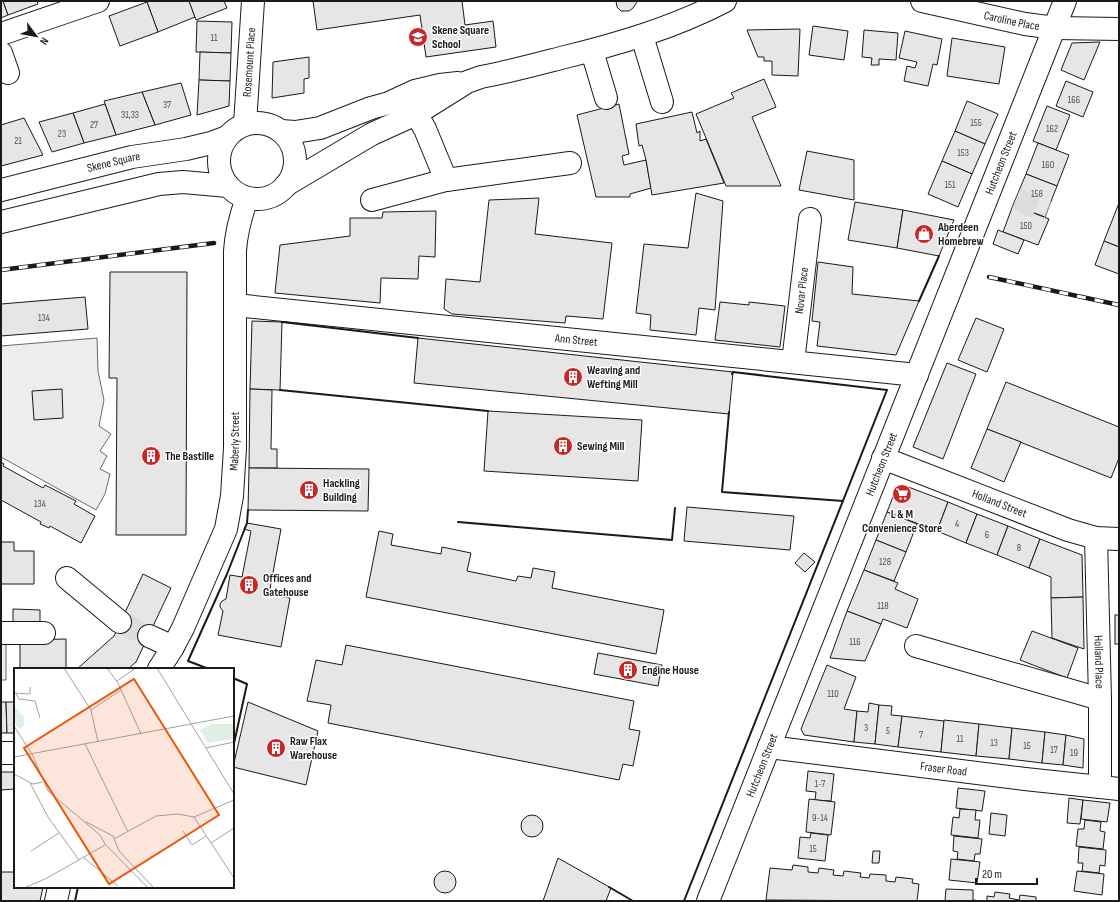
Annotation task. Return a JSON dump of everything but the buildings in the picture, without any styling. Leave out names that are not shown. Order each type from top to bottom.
[{"type":"main road","points":[[4,34],[98,1]]},
{"type":"main road","name":"Rosemount Place","points":[[245,124],[253,1]]},
{"type":"main road","points":[[286,185],[292,174],[295,161],[292,145],[281,131],[269,124],[245,124],[235,129],[227,137],[220,150],[219,158],[220,172],[228,186],[240,195],[247,198],[258,199],[268,197],[372,134],[416,114],[467,82],[481,77],[592,51],[642,36],[679,22],[726,1]]},
{"type":"main road","name":"Hutcheon Street","points":[[708,901],[1055,28],[1064,1]]},
{"type":"main road","name":"Caroline Place","points":[[930,2],[1025,24],[1055,28],[1119,28]]},
{"type":"main road","points":[[642,36],[662,102]]},
{"type":"main road","points":[[592,51],[606,98]]},
{"type":"main road","points":[[281,131],[295,132],[320,128],[415,91],[440,85],[467,82]]},
{"type":"main road","points":[[416,114],[425,129],[446,180]]},
{"type":"main road","name":"Skene Square","points":[[1,190],[132,157],[186,149],[211,143],[227,137]]},
{"type":"main road","points":[[372,200],[446,180],[570,163]]},
{"type":"main road","points":[[1,222],[159,184],[183,182],[228,186]]},
{"type":"main road","name":"Maberly Street","points":[[160,668],[183,628],[226,529],[230,514],[235,448],[236,239],[240,219],[247,198]]},
{"type":"main road","name":"Novar Place","points":[[793,362],[810,219]]},
{"type":"main road","name":"Ann Street","points":[[235,305],[917,375]]},
{"type":"main road","name":"Holland Street","points":[[883,458],[1068,530],[1096,538],[1119,539]]},
{"type":"main road","name":"Holland Place","points":[[1096,538],[1100,699],[1110,788]]},
{"type":"main road","points":[[67,578],[120,622]]},
{"type":"main road","points":[[1,633],[44,634]]},
{"type":"main road","points":[[149,636],[173,647]]},
{"type":"main road","points":[[916,646],[1100,699]]},
{"type":"main road","name":"Fraser Road","points":[[769,747],[1110,788]]},
{"type":"main road","points":[[1,753],[14,753]]},
{"type":"main road","points":[[56,901],[59,888]]},
{"type":"shaded area","points":[[97,338],[98,371],[104,400],[99,426],[111,434],[100,451],[107,456],[100,469],[110,474],[105,494],[96,510],[1,457],[1,346]]},
{"type":"shaded area","points":[[6,640],[6,680],[1,680],[1,641]]},
{"type":"tunnel","points":[[1016,199],[1047,212]]},
{"type":"tunnel","points":[[120,622],[149,636]]},
{"type":"railway","points":[[1,270],[214,243]]},
{"type":"railway","points":[[989,277],[1119,305]]},
{"type":"wall","points":[[919,301],[939,256]]},
{"type":"wall","points":[[282,322],[418,338]]},
{"type":"wall","points":[[684,901],[887,390],[733,372],[732,374]]},
{"type":"wall","points":[[280,390],[488,411]]},
{"type":"wall","points":[[729,412],[722,492],[843,501]]},
{"type":"wall","points":[[458,522],[672,540],[675,508]]},
{"type":"wall","points":[[206,668],[188,661],[227,574],[247,523],[248,510]]},
{"type":"wall","points":[[234,678],[247,684],[234,743]]},
{"type":"wall","points":[[609,887],[633,901]]},
{"type":"wall","points":[[75,901],[78,888]]},
{"type":"place","name":"Skene Square School","points":[[418,37]]},
{"type":"place","name":"Aberdeen Homebrew","points":[[924,234]]},
{"type":"place","name":"Weaving and Wefting Mill","points":[[573,377]]},
{"type":"place","name":"Sewing Mill","points":[[563,446]]},
{"type":"place","name":"The Bastille","points":[[151,456]]},
{"type":"place","name":"Hackling Building","points":[[309,490]]},
{"type":"place","name":"L & M Convenience Store","points":[[902,494]]},
{"type":"place","name":"Offices and Gatehouse","points":[[249,585]]},
{"type":"place","name":"Engine House","points":[[628,670]]},
{"type":"place","name":"Raw Flax Warehouse","points":[[276,748]]}]
